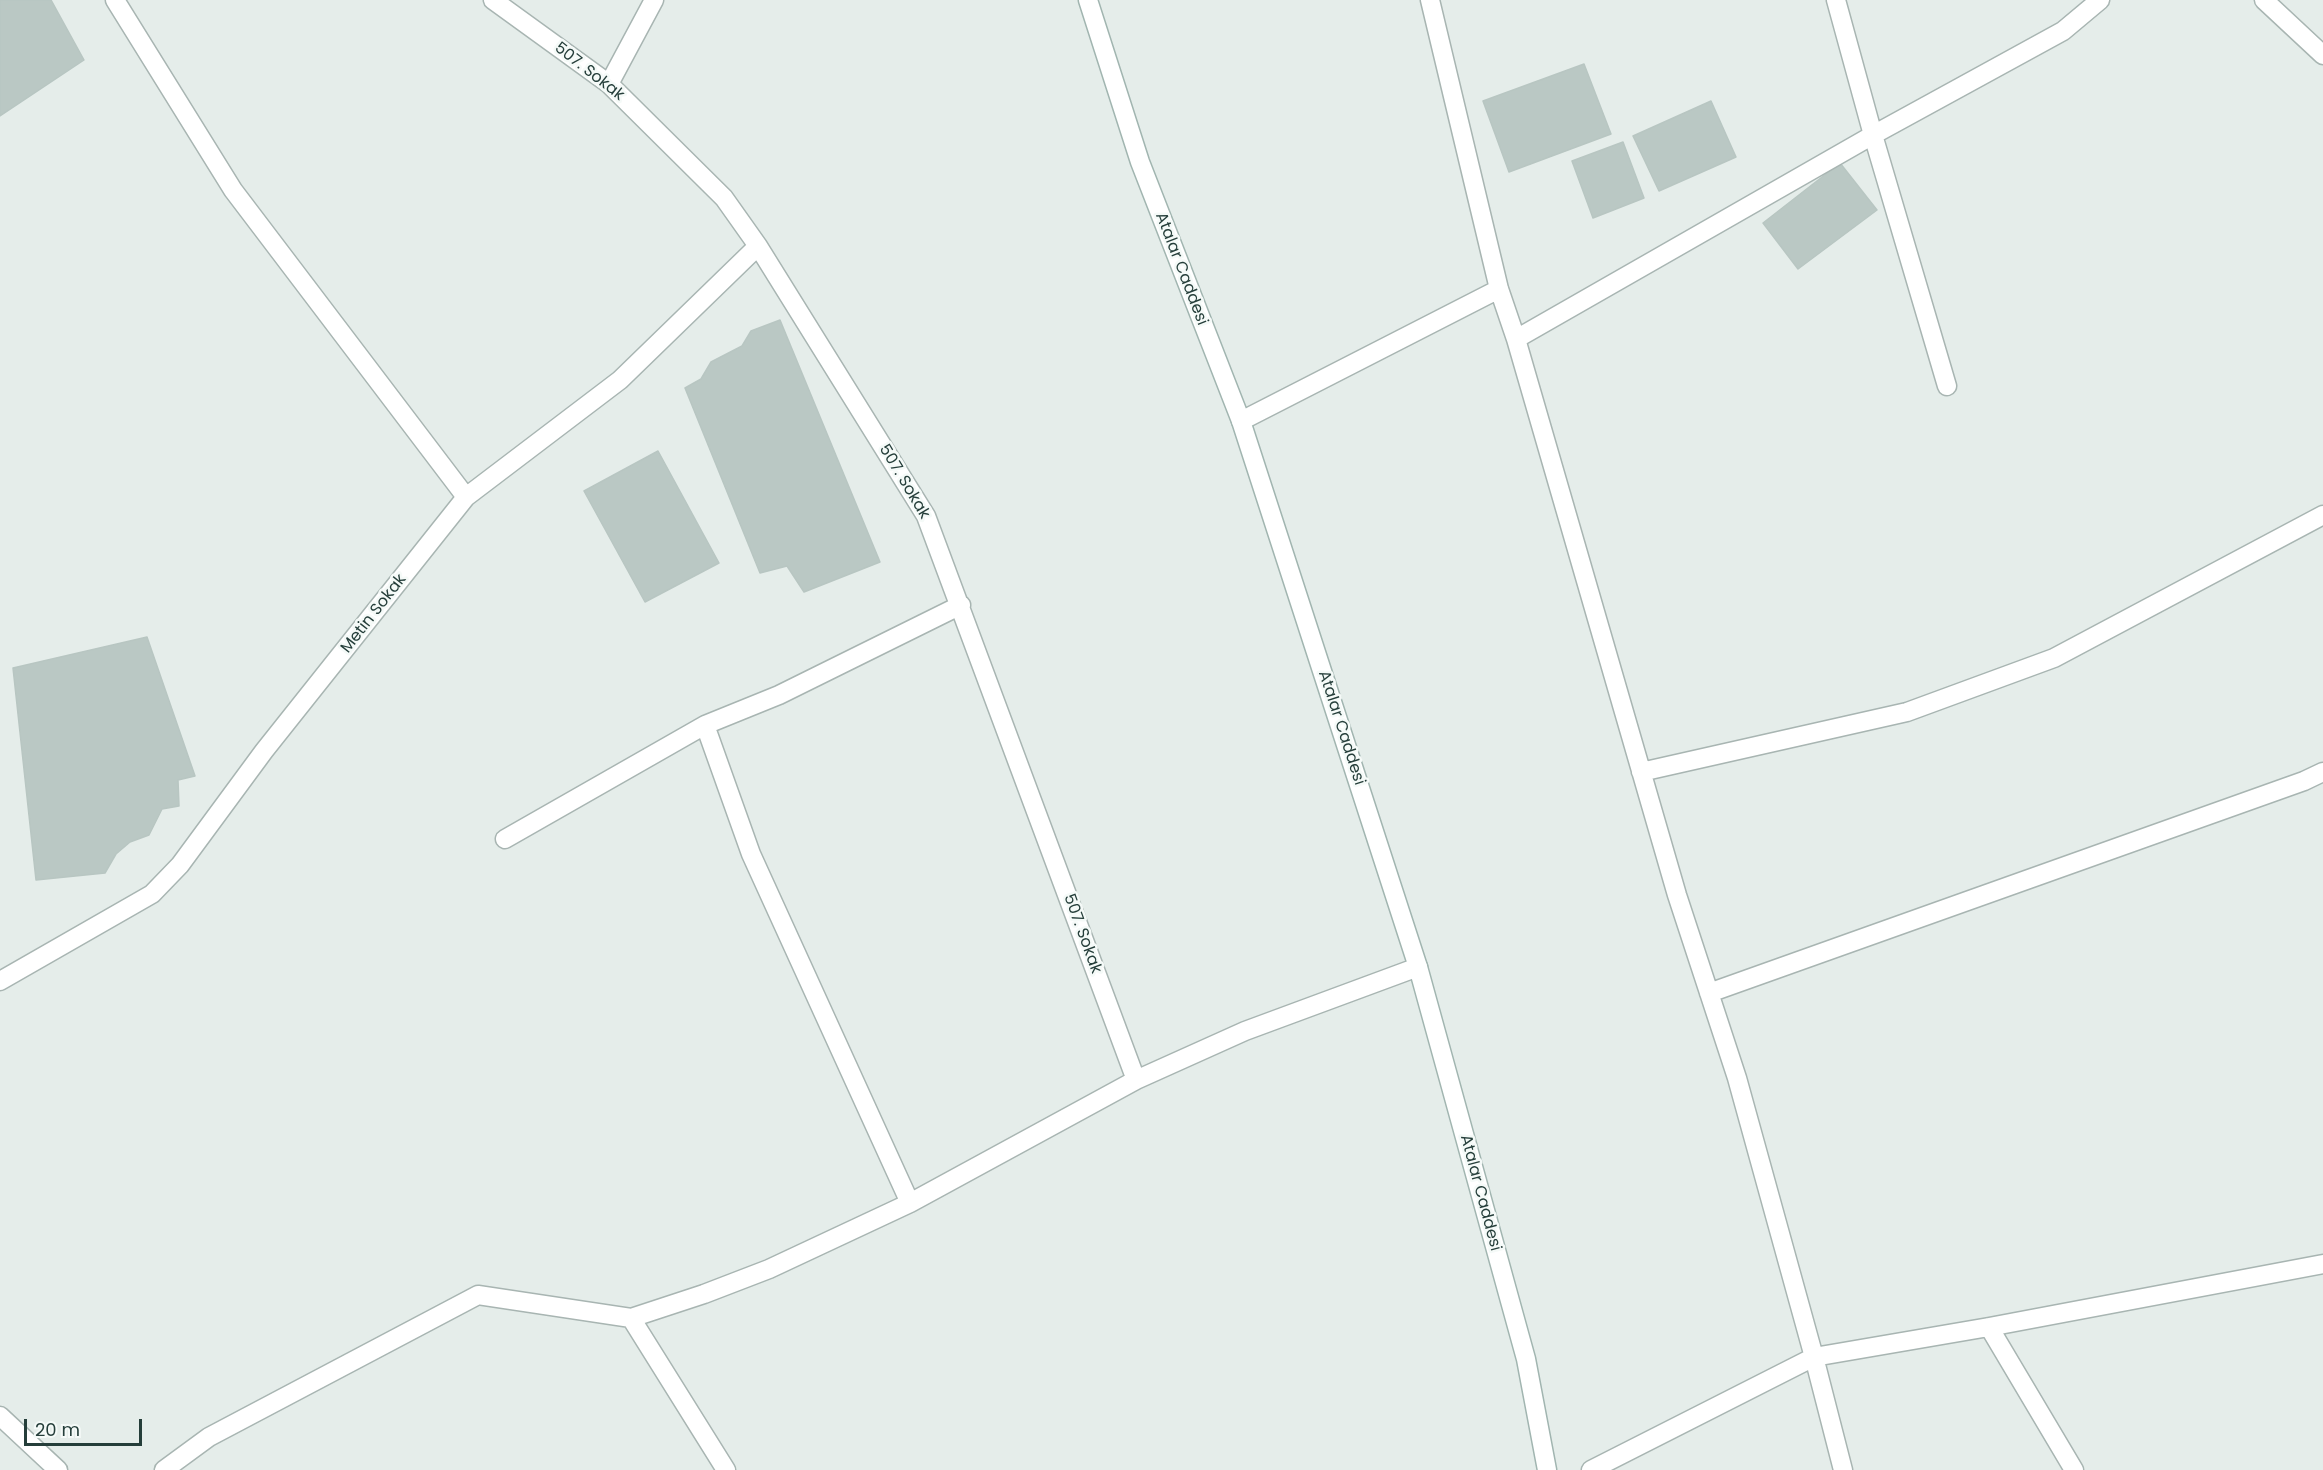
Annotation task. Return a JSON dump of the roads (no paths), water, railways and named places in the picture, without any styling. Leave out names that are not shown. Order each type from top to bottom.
[{"type":"street","points":[[114,0],[233,190],[466,497]]},
{"type":"street","name":"507. Sokak","points":[[493,0],[609,84],[724,198],[758,246],[926,516],[1136,1080]]},
{"type":"street","points":[[609,84],[654,0]]},
{"type":"street","name":"Atalar Caddesi","points":[[1088,0],[1140,162],[1241,421],[1418,967],[1526,1359],[1547,1470]]},
{"type":"street","points":[[1430,0],[1499,289],[1516,339],[1677,895],[1737,1078],[1843,1470]]},
{"type":"street","points":[[1836,0],[1947,386]]},
{"type":"street","points":[[1516,339],[1873,135],[2063,31],[2100,0]]},
{"type":"street","points":[[2264,0],[2323,55]]},
{"type":"street","name":"Metin Sokak","points":[[0,981],[153,894],[180,865],[264,751],[466,497],[620,380],[758,246]]},
{"type":"street","points":[[1241,421],[1499,289]]},
{"type":"street","points":[[1641,772],[1907,712],[2054,658],[2323,515]]},
{"type":"street","points":[[506,839],[705,725],[779,695],[961,605]]},
{"type":"street","points":[[705,725],[751,854],[910,1203]]},
{"type":"street","points":[[1709,993],[2304,781],[2323,772]]},
{"type":"street","points":[[164,1470],[209,1437],[478,1295],[631,1318],[769,1269],[910,1203],[1136,1080],[1245,1031],[1418,967]]},
{"type":"street","points":[[1591,1470],[1814,1357],[1989,1327],[2323,1264]]},
{"type":"street","points":[[631,1318],[726,1470]]},
{"type":"street","points":[[1989,1327],[2074,1470]]},
{"type":"street","points":[[0,1416],[58,1470]]}]
